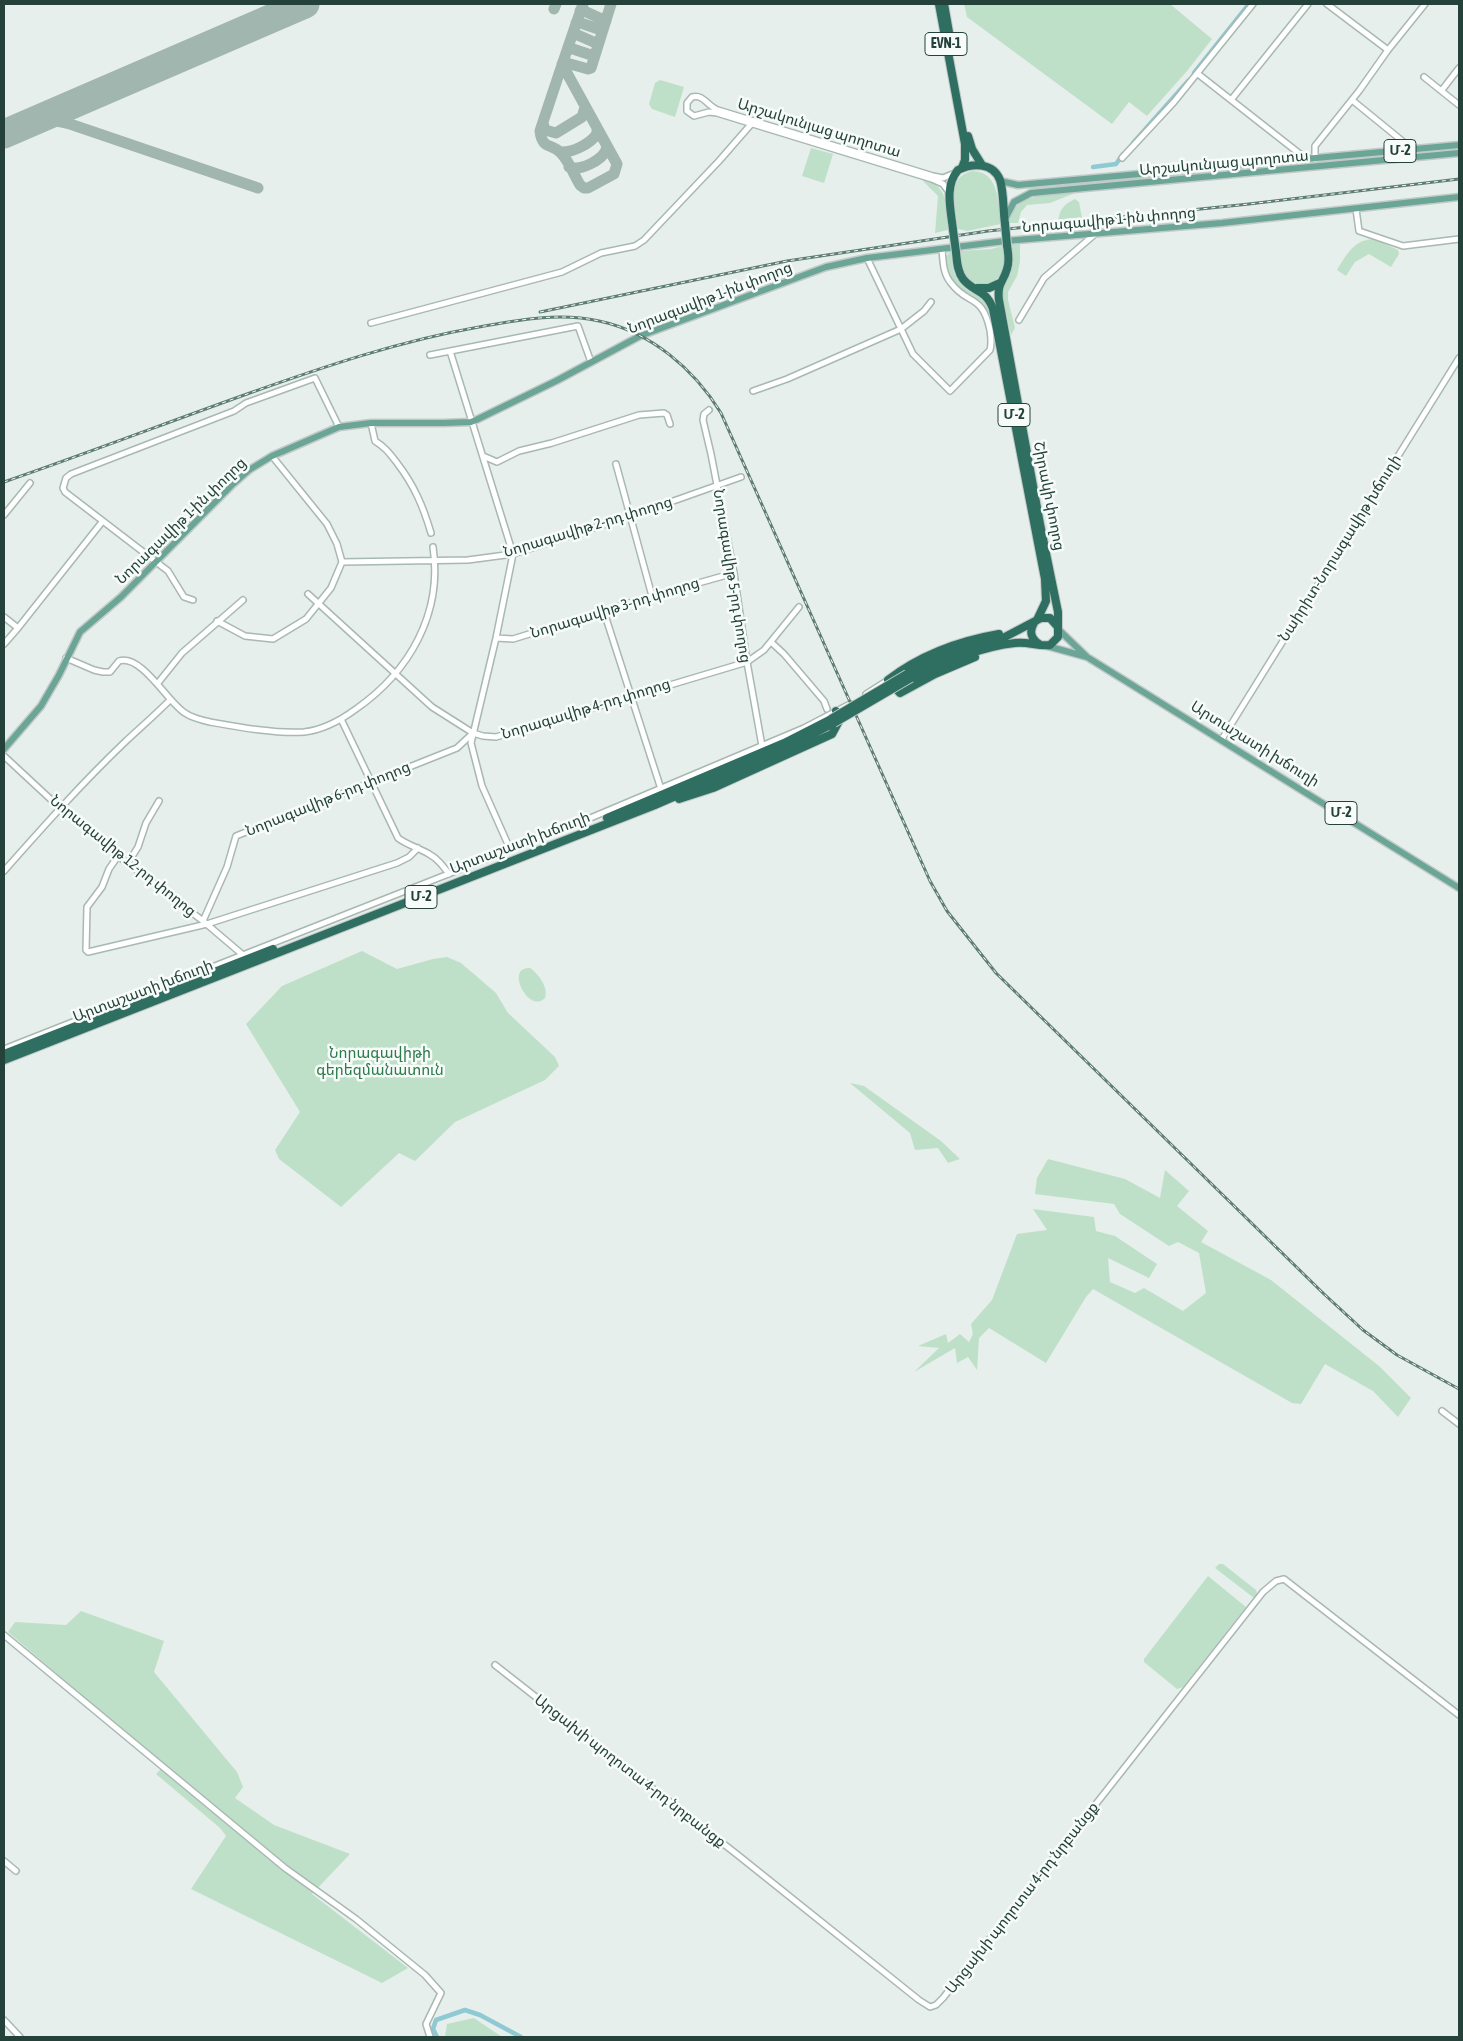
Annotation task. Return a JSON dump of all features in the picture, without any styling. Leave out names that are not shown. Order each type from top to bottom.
[{"type":"highway","name":"Շիրակի փողոց","points":[[939,4],[966,150],[949,192],[956,252],[959,271],[963,279],[987,296],[993,309],[1045,579],[1046,601],[1035,622]]},
{"type":"highway","name":"EVN-1","points":[[944,4],[969,143],[982,165]]},
{"type":"highway","points":[[959,170],[972,165],[982,165]]},
{"type":"highway","name":"Մ-2","points":[[982,165],[990,168],[1000,180]]},
{"type":"highway","name":"Շիրակի փողոց","points":[[1000,180],[1009,259],[1007,270],[1000,283],[999,300],[1006,348],[1058,612],[1059,628]]},
{"type":"highway","points":[[977,288],[989,288],[1000,283]]},
{"type":"highway","name":"Արտաշատի խճուղի","points":[[4,1054],[654,799],[784,743],[832,715],[954,653],[1019,631],[1043,618],[1050,618],[1059,628]]},
{"type":"highway","points":[[1035,622],[1031,629],[1032,636],[1042,645],[1056,641],[1059,628]]},
{"type":"highway","points":[[1010,643],[955,665],[918,682],[900,693],[896,691],[888,680],[909,665],[944,648],[988,636],[1019,631]]},
{"type":"highway","name":"Արտաշատի խճուղի","points":[[909,676],[958,657],[1010,643],[1026,642],[1042,645]]},
{"type":"highway","points":[[655,805],[696,795],[832,734],[839,720],[832,715]]},
{"type":"highway","name":"Արտաշատի խճուղի","points":[[4,1060],[655,805],[786,748],[832,715]]},
{"type":"main road","name":"Արշակունյաց պողոտա","points":[[1000,180],[1018,185],[1459,145]]},
{"type":"main road","name":"Արշակունյաց պողոտա","points":[[1005,222],[1014,202],[1031,193],[1459,153]]},
{"type":"main road","name":"Նորագավիթ 1-ին փողոց","points":[[4,749],[41,706],[80,632],[121,597],[233,484],[249,470],[272,456],[339,427],[371,423],[471,422],[640,336],[826,267],[866,258],[1096,233],[1222,223],[1459,197]]},
{"type":"main road","name":"Արտաշատի խճուղի","points":[[1059,628],[1087,657]]},
{"type":"main road","name":"Արտաշատի խճուղի","points":[[1042,645],[1060,648],[1087,657],[1222,739],[1459,888]]},
{"type":"street","points":[[1122,158],[1198,74],[1254,4]]},
{"type":"street","points":[[1231,100],[1308,4]]},
{"type":"street","points":[[1327,4],[1388,50]]},
{"type":"street","points":[[1315,159],[1315,146],[1425,4]]},
{"type":"street","points":[[1442,90],[1459,68]]},
{"type":"street","points":[[1198,74],[1300,154],[1301,160]]},
{"type":"street","points":[[1424,77],[1459,105]]},
{"type":"street","points":[[692,97],[703,98],[706,103],[707,109],[704,114],[698,116],[691,115],[686,109],[687,103],[692,97]]},
{"type":"street","points":[[1352,100],[1406,144],[1406,150]]},
{"type":"street","name":"Արշակունյաց պողոտա","points":[[706,103],[716,110],[937,180],[949,192]]},
{"type":"street","name":"Արշակունյաց պողոտա","points":[[704,114],[709,112],[717,113],[753,122],[938,177],[948,176],[959,170]]},
{"type":"street","points":[[371,323],[562,272],[601,253],[635,246],[644,240],[753,122]]},
{"type":"street","points":[[1356,209],[1359,231],[1404,246],[1459,239]]},
{"type":"street","points":[[1019,320],[1044,278],[1096,233]]},
{"type":"street","points":[[866,258],[913,354],[950,391],[990,350],[992,341],[984,310],[955,288],[948,279],[944,270],[942,249]]},
{"type":"street","points":[[753,391],[787,379],[900,329],[924,311],[931,302]]},
{"type":"street","points":[[430,355],[578,326],[592,362]]},
{"type":"street","points":[[450,351],[513,554],[471,748],[482,786],[510,849]]},
{"type":"street","name":"Նաիրիտ-Նորագավիթ խճուղի","points":[[1222,739],[1459,358]]},
{"type":"street","points":[[193,600],[184,597],[168,571],[102,522],[66,492],[63,488],[66,478],[71,474],[234,411],[246,403],[315,378],[339,427]]},
{"type":"street","name":"Նորագավիթ 5-րդ փողոց","points":[[709,410],[704,414],[703,420],[718,486],[734,573],[746,662],[762,746]]},
{"type":"street","points":[[483,456],[497,462],[519,451],[654,412],[664,413],[670,424]]},
{"type":"street","points":[[371,423],[375,442],[383,446],[409,479],[419,496],[431,533]]},
{"type":"street","points":[[217,621],[245,636],[273,639],[306,619],[319,605],[331,588],[342,562],[327,524],[272,456]]},
{"type":"street","points":[[616,464],[652,596]]},
{"type":"street","name":"Նորագավիթ 2-րդ փողոց","points":[[342,562],[468,560],[513,554],[631,516],[741,477]]},
{"type":"street","points":[[4,515],[30,483]]},
{"type":"street","points":[[4,644],[102,522]]},
{"type":"street","points":[[66,658],[103,672],[110,672],[120,661],[128,661],[151,675],[170,700],[185,713],[199,720],[237,727],[305,732],[341,719],[377,695],[396,675],[410,656],[420,638],[435,581],[433,547]]},
{"type":"street","name":"Նորագավիթ 3-րդ փողոց","points":[[496,638],[513,639],[734,573]]},
{"type":"street","name":"Նորագավիթ 4-րդ փողոց","points":[[308,594],[432,707],[473,733],[496,737],[630,695],[746,662],[757,656],[771,642],[799,607]]},
{"type":"street","points":[[158,683],[182,653],[243,600]]},
{"type":"street","points":[[604,612],[661,789]]},
{"type":"street","points":[[4,617],[18,628]]},
{"type":"street","points":[[771,642],[784,654],[824,702],[832,715],[888,680]]},
{"type":"street","points":[[4,872],[60,808],[170,700]]},
{"type":"street","name":"Արտաշատի խճուղի","points":[[4,1049],[661,789],[832,715]]},
{"type":"street","points":[[341,719],[398,838],[405,844],[418,848],[439,862],[449,874]]},
{"type":"street","name":"Նորագավիթ 6-րդ փողոց","points":[[205,922],[227,867],[236,836],[457,748],[473,733]]},
{"type":"street","name":"Նորագավիթ 12-րդ փողոց","points":[[4,756],[60,808],[118,856],[205,922],[243,955]]},
{"type":"street","points":[[128,863],[138,847],[146,823],[160,801]]},
{"type":"street","points":[[118,856],[109,869],[102,887],[86,907],[86,950],[88,952],[205,922],[397,863],[409,858],[418,848]]},
{"type":"street","points":[[1442,1412],[1459,1424]]},
{"type":"street","name":"Արցախի պողոտա 4-րդ նրբանցք","points":[[495,1665],[930,2006],[936,2005],[943,1998],[1187,1688],[1264,1592],[1276,1581],[1284,1579],[1459,1715]]},
{"type":"street","points":[[4,1635],[285,1868],[356,1920],[425,1975],[441,1993],[426,2024],[430,2037]]},
{"type":"street","points":[[4,1862],[16,1871]]},
{"type":"street","points":[[4,2020],[20,2037]]},
{"type":"green space","points":[[964,4],[1170,4],[1212,39],[1187,71],[1147,116],[1129,102],[1112,124],[967,17]]},
{"type":"green space","points":[[660,80],[684,87],[675,117],[652,109],[649,104],[655,83]]},
{"type":"green space","points":[[811,148],[833,154],[824,183],[802,176]]},
{"type":"green space","points":[[972,171],[981,172],[993,182],[998,198],[1001,224],[967,231],[958,229],[954,203],[955,187],[958,180],[964,174]]},
{"type":"green space","points":[[925,179],[933,183],[943,193],[948,230],[935,233],[938,196],[923,181]]},
{"type":"green space","points":[[1075,193],[1050,203],[1027,205],[1021,212],[1018,223],[1009,223],[1012,213],[1018,205],[1026,200],[1044,195]]},
{"type":"green space","points":[[1075,199],[1079,202],[1082,218],[1058,222],[1063,208]]},
{"type":"green space","points":[[1375,239],[1398,250],[1399,254],[1391,267],[1369,254],[1355,262],[1346,276],[1337,270],[1352,248],[1362,242]]},
{"type":"green space","points":[[1020,244],[1020,262],[1017,276],[1008,292],[1008,300],[1015,328],[1011,335],[1002,293],[1013,260],[1011,245]]},
{"type":"green space","points":[[1003,246],[1005,266],[1001,275],[996,280],[984,284],[972,281],[967,277],[962,269],[961,251],[991,249]]},
{"type":"green space","points":[[951,252],[955,276],[966,289],[985,302],[990,316],[978,301],[952,279],[945,258]]},
{"type":"green space","name":"Նորագավիթի գերեզմանատուն","points":[[362,951],[397,969],[447,957],[461,963],[496,993],[508,1013],[555,1057],[559,1066],[545,1080],[455,1122],[415,1161],[399,1153],[341,1207],[279,1159],[275,1150],[300,1112],[246,1024],[282,986]]},
{"type":"green space","points":[[530,968],[544,985],[545,998],[539,1002],[532,1000],[526,995],[519,981],[519,974],[523,969]]},
{"type":"green space","points":[[850,1083],[864,1086],[941,1141],[960,1159],[948,1163],[938,1148],[915,1150],[910,1133]]},
{"type":"green space","points":[[1048,1159],[1125,1179],[1160,1198],[1165,1170],[1189,1191],[1177,1206],[1208,1231],[1201,1242],[1271,1280],[1379,1366],[1411,1398],[1398,1417],[1373,1391],[1325,1364],[1301,1404],[1292,1403],[1093,1289],[1086,1297],[1046,1363],[989,1328],[979,1338],[977,1370],[968,1357],[957,1363],[955,1348],[914,1372],[939,1348],[918,1346],[946,1334],[948,1343],[960,1334],[969,1342],[973,1334],[971,1324],[992,1300],[1017,1234],[1047,1230],[1033,1209],[1094,1217],[1096,1231],[1115,1236],[1157,1264],[1149,1278],[1108,1258],[1110,1282],[1135,1293],[1144,1288],[1183,1311],[1206,1293],[1199,1253],[1178,1242],[1169,1246],[1120,1214],[1114,1204],[1035,1194],[1037,1178]]},
{"type":"green space","points":[[1219,1564],[1223,1564],[1256,1590],[1257,1594],[1254,1598],[1215,1568]]},
{"type":"green space","points":[[1208,1576],[1246,1607],[1183,1687],[1177,1689],[1144,1662],[1144,1659]]},
{"type":"green space","points":[[81,1611],[164,1641],[154,1672],[237,1772],[243,1787],[235,1798],[274,1825],[350,1854],[312,1894],[408,1968],[382,1983],[191,1889],[226,1836],[220,1828],[156,1774],[164,1766],[8,1632],[15,1622],[66,1625]]},
{"type":"green space","points":[[474,2018],[502,2037],[445,2037],[447,2024]]},
{"type":"waterway","points":[[1194,73],[1249,4]]},
{"type":"waterway","points":[[1133,143],[1188,81]]},
{"type":"waterway","points":[[1093,167],[1116,164],[1123,154]]},
{"type":"waterway","points":[[437,2037],[433,2029],[436,2020],[465,2010],[480,2015],[521,2037]]},
{"type":"taxiway","points":[[554,9],[556,4]]},
{"type":"taxiway","points":[[562,64],[617,164],[614,174],[588,188],[580,185],[564,156],[558,150],[545,144],[540,131],[561,68],[566,52],[583,4]]},
{"type":"taxiway","points":[[563,62],[588,69],[591,68],[611,4]]},
{"type":"taxiway","points":[[580,11],[582,10],[606,21]]},
{"type":"taxiway","points":[[576,23],[578,22],[601,30],[602,33]]},
{"type":"taxiway","points":[[573,33],[596,43],[599,42]]},
{"type":"taxiway","points":[[568,49],[591,55],[594,58]]},
{"type":"taxiway","points":[[543,123],[545,130],[556,133],[582,117],[585,107]]},
{"type":"taxiway","points":[[26,125],[48,120],[70,124],[258,188]]},
{"type":"taxiway","points":[[560,152],[570,151],[585,144],[594,138],[597,134],[597,129]]},
{"type":"taxiway","points":[[569,167],[579,168],[592,163],[606,151],[607,146]]},
{"type":"runway","points":[[4,134],[305,4]]},
{"type":"railway","points":[[540,312],[787,261],[988,231],[1249,204],[1459,179]]},
{"type":"railway","points":[[4,482],[304,374],[390,347],[449,333],[494,324],[569,317],[584,318],[618,326],[653,343],[684,367],[698,382],[721,413],[930,881],[947,911],[996,973],[1324,1294],[1363,1330],[1397,1355],[1459,1389]]}]
